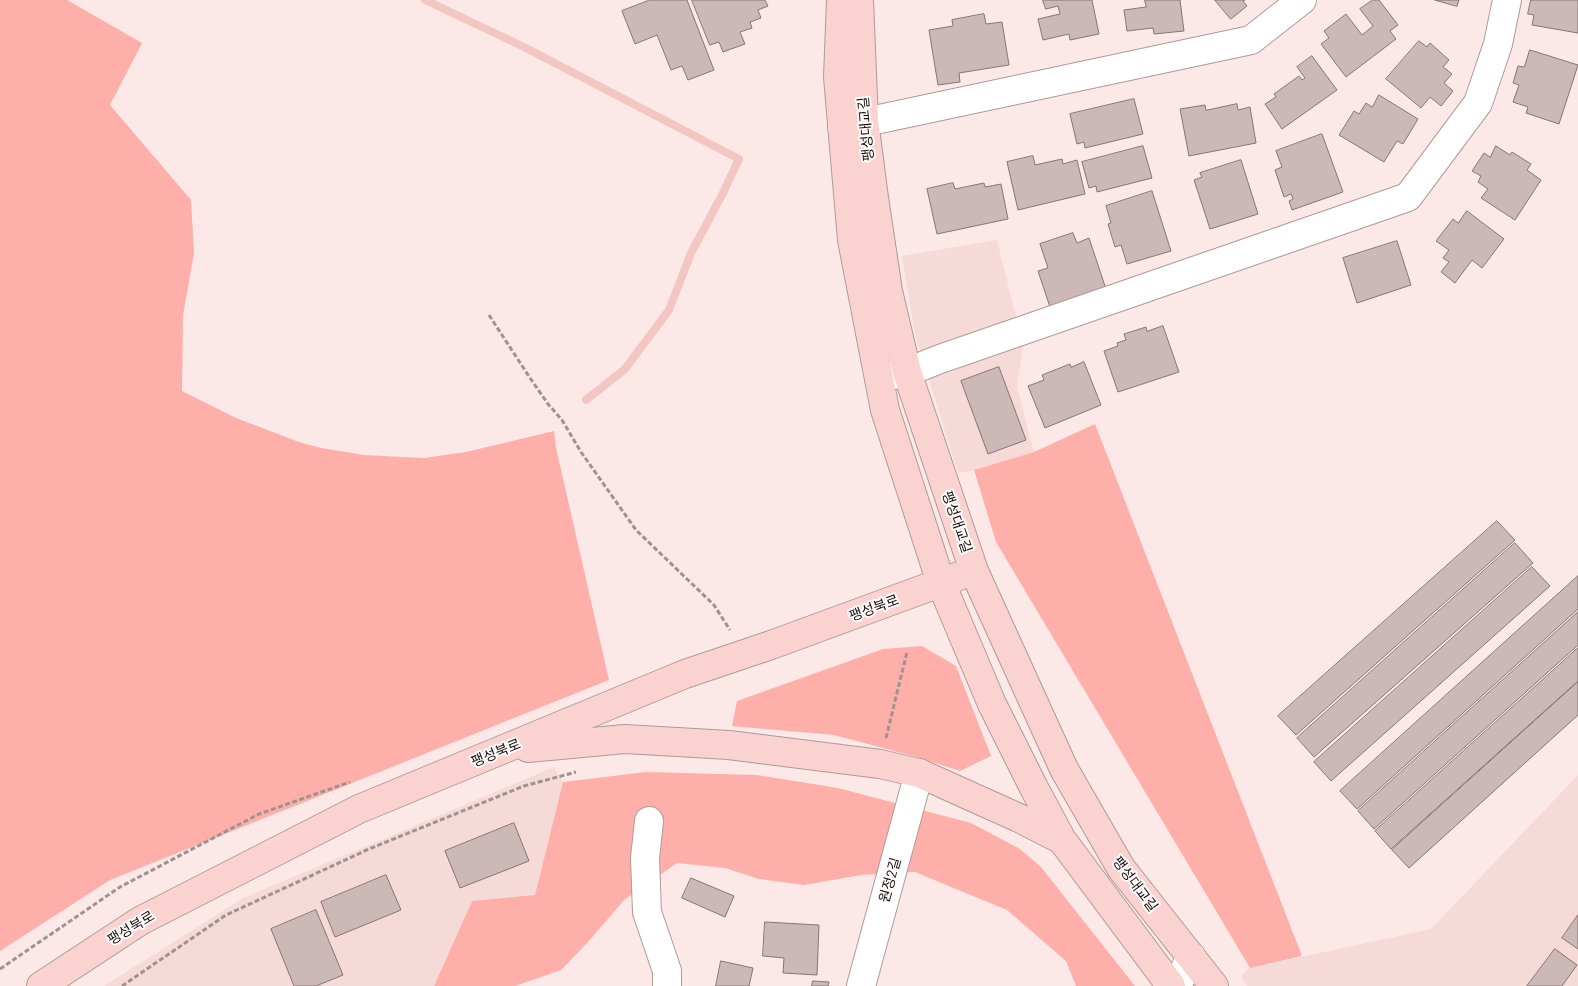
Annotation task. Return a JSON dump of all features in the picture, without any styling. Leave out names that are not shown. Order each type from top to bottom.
[{"type":"main road","points":[[841,0],[838,77],[853,124],[852,240],[885,410],[941,583],[992,704],[1062,840],[1171,986]]},
{"type":"main road","name":"팽성대교길","points":[[859,0],[853,124],[874,198],[888,291],[907,372],[974,571],[1064,769],[1120,868],[1214,986]]},
{"type":"main road","name":"팽성북로","points":[[41,986],[156,912],[359,809],[685,674],[974,571]]},
{"type":"main road","points":[[502,750],[625,739],[729,744],[880,764],[919,773],[1062,840]]},
{"type":"street","points":[[853,124],[1251,40],[1302,0]]},
{"type":"street","points":[[879,378],[907,372],[1408,196],[1478,103],[1498,44],[1506,0]]},
{"type":"street","name":"원정2길","points":[[862,986],[919,773]]},
{"type":"street","points":[[649,821],[645,858],[647,912],[667,971],[667,986]]},
{"type":"street","points":[[1177,986],[1191,956]]},
{"type":"path","points":[[489,316],[636,530],[714,605],[744,654]]},
{"type":"path","points":[[884,743],[907,652]]},
{"type":"path","points":[[122,986],[226,915],[368,849],[524,786],[578,771]]},
{"type":"shaded area","points":[[0,0],[67,0],[142,43],[110,105],[191,200],[194,253],[183,315],[182,391],[236,418],[299,442],[321,448],[364,455],[424,458],[466,452],[554,431],[556,448],[609,680],[110,880],[0,951]]},
{"type":"shaded area","points":[[997,240],[1023,345],[1017,387],[1034,452],[958,473],[915,335],[902,256]]},
{"type":"shaded area","points":[[1095,424],[1302,956],[1250,968],[996,542],[974,470],[1034,452]]},
{"type":"shaded area","points":[[922,646],[956,666],[991,756],[960,771],[917,757],[834,735],[732,726],[737,701],[883,649]]},
{"type":"shaded area","points":[[554,767],[563,782],[535,896],[472,901],[434,986],[104,986],[243,898]]},
{"type":"shaded area","points":[[646,772],[757,775],[838,788],[971,823],[1020,849],[1041,867],[1135,986],[1076,986],[1066,961],[1007,910],[915,872],[861,875],[804,885],[759,879],[725,868],[677,863],[624,900],[561,970],[515,986],[434,986],[472,901],[535,895],[563,782]]},
{"type":"shaded area","points":[[1578,775],[1578,986],[1247,986],[1241,976],[1250,968],[1431,929]]},
{"type":"building","points":[[650,0],[687,0],[714,70],[688,80],[682,66],[671,70],[657,35],[635,44],[622,11]]},
{"type":"building","points":[[692,0],[765,0],[768,6],[758,10],[761,18],[750,22],[752,28],[740,32],[745,44],[723,52],[719,42],[710,45]]},
{"type":"building","points":[[1043,0],[1092,0],[1099,34],[1070,40],[1069,34],[1043,40],[1038,19],[1060,14],[1058,6],[1046,9]]},
{"type":"building","points":[[1145,0],[1180,0],[1184,31],[1154,34],[1153,28],[1127,31],[1124,10],[1146,7]]},
{"type":"building","points":[[1215,0],[1245,0],[1243,1],[1247,6],[1231,19]]},
{"type":"building","points":[[1373,0],[1379,0],[1398,25],[1390,31],[1396,39],[1346,77],[1321,44],[1329,38],[1324,31],[1346,14],[1362,35],[1373,26],[1360,9]]},
{"type":"building","points":[[1435,0],[1459,0],[1457,6]]},
{"type":"building","points":[[1531,0],[1578,0],[1578,33],[1532,25],[1534,15],[1528,14]]},
{"type":"building","points":[[984,14],[986,24],[1002,22],[1009,65],[959,73],[960,82],[938,85],[929,30],[953,26],[952,20]]},
{"type":"building","points":[[1419,41],[1427,47],[1430,43],[1449,60],[1443,67],[1452,74],[1444,83],[1453,91],[1441,106],[1430,97],[1421,108],[1386,79]]},
{"type":"building","points":[[1530,50],[1578,65],[1559,124],[1526,113],[1528,107],[1513,102],[1519,85],[1513,83],[1518,66],[1524,67]]},
{"type":"building","points":[[1312,56],[1337,90],[1282,129],[1265,104],[1276,97],[1274,94],[1299,76],[1302,80],[1305,78],[1297,67]]},
{"type":"building","points":[[1379,95],[1418,119],[1403,144],[1397,141],[1384,162],[1339,135],[1354,111],[1359,114],[1366,103],[1372,107]]},
{"type":"building","points":[[1134,99],[1143,134],[1085,148],[1084,142],[1077,144],[1070,114]]},
{"type":"building","points":[[1237,104],[1238,110],[1250,107],[1256,143],[1189,156],[1180,109],[1205,105],[1206,110]]},
{"type":"building","points":[[1322,134],[1343,192],[1292,210],[1289,201],[1293,199],[1291,194],[1284,197],[1275,170],[1282,167],[1276,151]]},
{"type":"building","points":[[1143,146],[1152,178],[1097,192],[1096,186],[1089,188],[1082,162]]},
{"type":"building","points":[[1496,146],[1510,155],[1512,152],[1531,164],[1527,170],[1541,180],[1515,220],[1481,198],[1488,189],[1478,182],[1481,176],[1472,171],[1484,153],[1490,157]]},
{"type":"building","points":[[1033,156],[1035,165],[1062,159],[1063,164],[1077,160],[1085,194],[1018,210],[1007,162]]},
{"type":"building","points":[[1241,160],[1258,214],[1210,229],[1194,180],[1202,177],[1200,173]]},
{"type":"building","points":[[953,183],[955,189],[984,183],[985,187],[1001,184],[1008,219],[937,234],[927,189]]},
{"type":"building","points":[[1152,191],[1171,251],[1127,264],[1121,245],[1115,247],[1108,224],[1111,223],[1106,206]]},
{"type":"building","points":[[1467,211],[1504,239],[1482,268],[1472,260],[1455,283],[1441,272],[1449,262],[1443,258],[1449,250],[1436,241],[1453,219],[1458,223]]},
{"type":"building","points":[[1073,233],[1077,243],[1089,238],[1106,289],[1050,307],[1038,271],[1048,268],[1040,244]]},
{"type":"building","points":[[1397,241],[1411,285],[1357,303],[1343,258]]},
{"type":"building","points":[[1163,326],[1179,372],[1118,392],[1104,351],[1118,346],[1117,343],[1126,340],[1124,334],[1146,327],[1147,331]]},
{"type":"building","points":[[1084,362],[1101,405],[1045,428],[1028,386],[1044,380],[1042,375],[1070,364],[1071,367]]},
{"type":"building","points":[[999,367],[1026,440],[988,454],[961,381]]},
{"type":"building","points":[[1497,521],[1515,540],[1296,735],[1278,716]]},
{"type":"building","points":[[1515,543],[1533,563],[1314,757],[1297,738]]},
{"type":"building","points":[[1532,567],[1550,586],[1331,781],[1314,762]]},
{"type":"building","points":[[1578,576],[1578,609],[1357,809],[1340,791]]},
{"type":"building","points":[[1578,612],[1578,645],[1374,829],[1358,811]]},
{"type":"building","points":[[1578,648],[1578,681],[1391,849],[1375,831]]},
{"type":"building","points":[[1578,682],[1578,715],[1409,868],[1392,850]]},
{"type":"building","points":[[514,823],[529,861],[460,888],[445,851]]},
{"type":"building","points":[[386,875],[401,910],[335,937],[321,902]]},
{"type":"building","points":[[691,878],[734,896],[725,917],[682,898]]},
{"type":"building","points":[[316,910],[343,975],[316,986],[294,986],[271,929]]},
{"type":"building","points":[[1578,915],[1578,949],[1562,938]]},
{"type":"building","points":[[765,922],[819,925],[817,975],[783,973],[784,958],[763,956]]},
{"type":"building","points":[[1555,949],[1577,965],[1562,986],[1527,986]]},
{"type":"building","points":[[721,961],[753,968],[749,986],[716,986]]},
{"type":"building","points":[[813,981],[829,982],[828,986],[812,986]]},
{"type":"waterway","points":[[425,0],[524,47],[739,159],[691,253],[669,310],[625,369],[586,400]]}]
